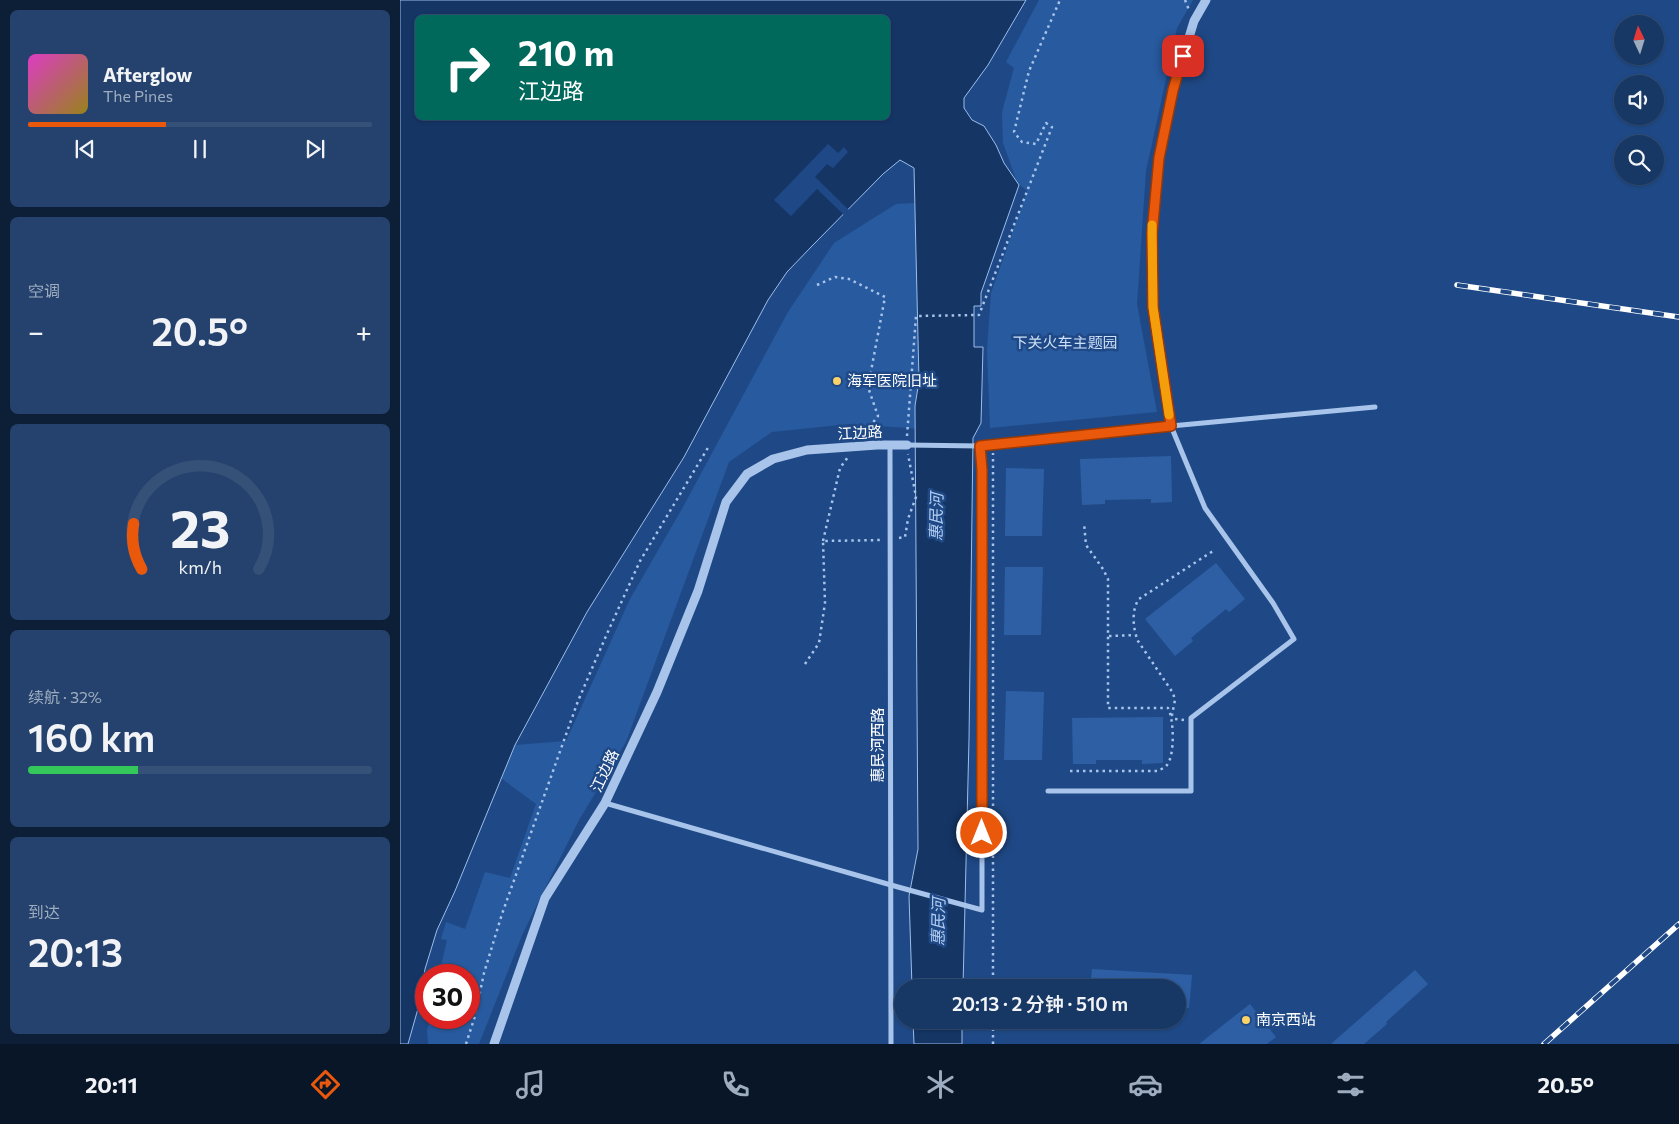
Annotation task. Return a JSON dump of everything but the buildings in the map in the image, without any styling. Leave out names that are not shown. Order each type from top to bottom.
[{"type":"street","points":[[1048,790],[1191,791],[1191,718],[1294,639],[1273,603],[1205,508],[1171,426],[1153,307],[1152,234],[1159,158],[1173,90],[1194,21],[1206,0]]},
{"type":"street","points":[[1171,426],[1375,407]]},
{"type":"street","name":"江边路","points":[[494,1044],[545,898],[605,803],[657,692],[694,600],[726,502],[747,474],[773,459],[807,450],[907,445],[980,446],[1171,426]]},
{"type":"street","name":"惠民河西路","points":[[890,446],[891,1044]]},
{"type":"street","points":[[605,803],[898,888],[982,910],[982,470],[980,446]]},
{"type":"path","points":[[823,541],[890,540],[905,537],[908,519],[916,497],[907,445],[916,316],[979,315],[1052,127],[1046,123],[1036,144],[1022,142],[1014,132],[1029,71],[1060,0]]},
{"type":"path","points":[[1185,0],[1190,14]]},
{"type":"path","points":[[805,664],[819,643],[821,633],[825,604],[823,541],[840,468],[878,416],[868,388],[885,297],[849,279],[835,278],[816,285]]},
{"type":"path","points":[[993,979],[994,444]]},
{"type":"path","points":[[466,1044],[475,1016],[484,973],[502,914],[578,701],[640,561],[709,446]]},
{"type":"path","points":[[1084,523],[1086,545],[1104,569],[1108,580],[1108,708],[1168,708],[1174,720],[1192,720]]},
{"type":"path","points":[[1070,771],[1152,772],[1162,769],[1167,765],[1171,755],[1172,716],[1175,700],[1173,693],[1135,635],[1134,612],[1139,599],[1213,551]]},
{"type":"path","points":[[1108,636],[1135,635]]},
{"type":"path","points":[[993,1029],[993,1044]]},
{"type":"green space","name":"下关火车主题园","points":[[1039,0],[1193,0],[1177,28],[1146,171],[1137,304],[1157,412],[990,428],[987,350],[991,293],[1027,191],[1017,182],[1003,143],[1002,112],[1014,68],[1006,62]]},
{"type":"green space","points":[[916,203],[923,429],[849,424],[772,432],[729,462],[626,742],[579,820],[523,933],[479,1044],[428,1044],[427,1029],[480,1029],[480,964],[442,964],[447,940],[441,939],[446,922],[465,929],[485,872],[510,878],[536,804],[501,778],[515,745],[566,741],[630,599],[683,507],[788,312],[834,243],[896,204]]},
{"type":"water","name":"惠民河","points":[[400,0],[1026,0],[988,65],[964,98],[964,108],[972,120],[984,126],[996,145],[1004,163],[1019,185],[981,293],[981,306],[974,306],[974,347],[983,347],[981,423],[973,438],[963,979],[912,979],[909,896],[918,849],[915,406],[919,381],[914,168],[900,160],[883,174],[787,272],[768,300],[684,457],[587,612],[515,745],[437,930],[427,964],[415,964],[415,1019],[408,1044],[400,1044]]},
{"type":"water","points":[[913,1029],[962,1029],[962,1044],[914,1044]]},
{"type":"pier","points":[[828,144],[838,153],[844,147],[848,152],[833,168],[827,164],[815,177],[850,211],[845,216],[817,189],[791,216],[774,200]]},
{"type":"railway","points":[[1457,285],[1679,317]]},
{"type":"railway","points":[[1544,1044],[1679,924]]},
{"type":"slow traffic","points":[[1152,225],[1153,307],[1169,415]]},
{"type":"place","name":"海军医院旧址","points":[[837,381]]},
{"type":"place","name":"南京西站","points":[[1246,1020]]},
{"type":"route","points":[[982,833],[982,470],[980,446],[1171,426],[1153,307],[1152,234],[1159,158],[1173,90],[1183,56]]}]
